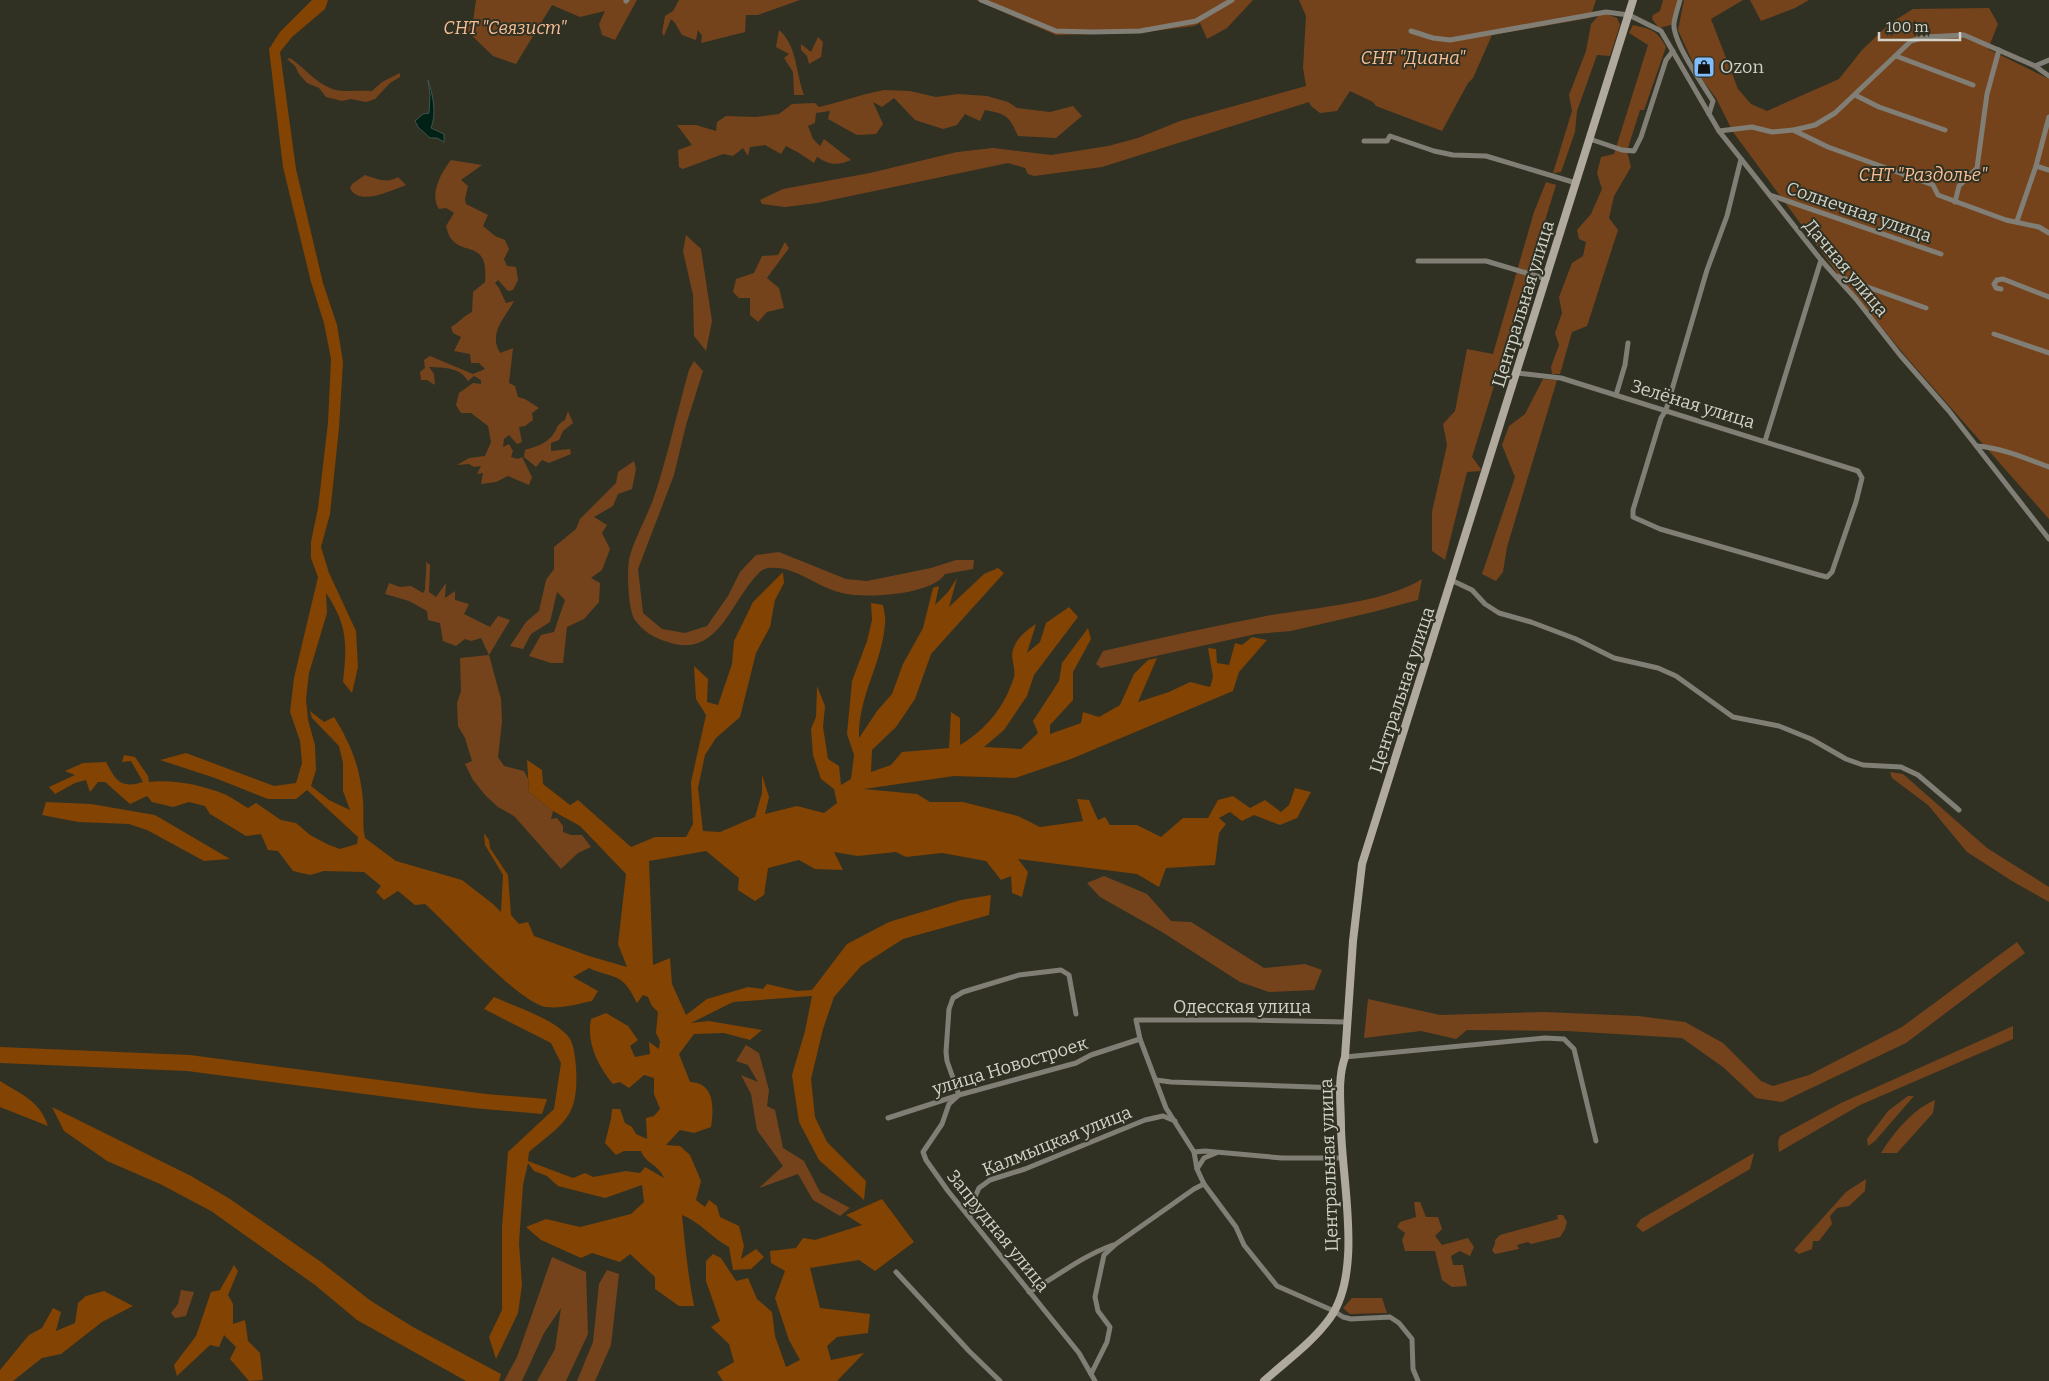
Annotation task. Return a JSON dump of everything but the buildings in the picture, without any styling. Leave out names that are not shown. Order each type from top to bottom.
[{"type":"street","points":[[981,0],[1056,31],[1092,32],[1140,30],[1196,21],[1232,0]]},
{"type":"street","name":"Центральная улица","points":[[1264,1381],[1307,1344],[1334,1311],[1343,1287],[1347,1263],[1348,1215],[1342,1158],[1340,1071],[1345,1057],[1353,941],[1362,864],[1633,0]]},
{"type":"street","points":[[1680,0],[1674,23],[1675,33],[1713,101],[1709,114]]},
{"type":"street","name":"Дачная улица","points":[[1411,31],[1433,38],[1450,40],[1606,12],[1629,15],[1661,30],[1718,131],[1821,260],[1977,446],[2049,539]]},
{"type":"street","points":[[1718,131],[1752,127],[1772,132],[1794,130],[1815,124],[1835,113],[1855,96],[1911,41],[1925,37],[1945,34],[1964,35],[2035,66],[2049,76]]},
{"type":"street","points":[[1955,202],[1959,186],[1977,168],[1986,94],[1999,50]]},
{"type":"street","points":[[1590,139],[1622,150],[1634,150],[1641,137],[1666,60],[1673,51]]},
{"type":"street","points":[[1896,56],[1973,85]]},
{"type":"street","points":[[2035,66],[2049,60]]},
{"type":"street","points":[[1855,96],[1879,107],[1945,130]]},
{"type":"street","points":[[2017,221],[2036,166],[2049,116]]},
{"type":"street","points":[[1794,130],[1828,147],[1933,185],[1938,195],[1955,202],[2006,220],[2040,227],[2049,233]]},
{"type":"street","points":[[1364,141],[1387,141],[1390,136],[1434,151],[1453,155],[1486,156],[1576,183]]},
{"type":"street","points":[[1666,410],[1706,270],[1727,216],[1741,159]]},
{"type":"street","points":[[2036,166],[2049,170]]},
{"type":"street","name":"Солнечная улица","points":[[1769,195],[1941,254]]},
{"type":"street","points":[[1765,441],[1775,403],[1821,260]]},
{"type":"street","points":[[1418,261],[1486,261],[1546,279]]},
{"type":"street","points":[[1835,276],[1926,308]]},
{"type":"street","points":[[2001,289],[1996,288],[1994,284],[1997,280],[2003,279],[2049,297]]},
{"type":"street","points":[[1994,334],[2049,353]]},
{"type":"street","points":[[1616,395],[1625,366],[1628,343]]},
{"type":"street","name":"Зелёная улица","points":[[1517,373],[1562,378],[1666,410],[1765,441],[1858,471],[1862,478],[1856,502],[1832,572],[1827,576],[1660,529],[1633,517],[1633,510],[1641,484],[1666,410]]},
{"type":"street","points":[[1977,446],[1992,447],[2049,467]]},
{"type":"street","points":[[1452,581],[1472,590],[1485,604],[1499,613],[1531,622],[1576,639],[1614,658],[1658,668],[1676,676],[1733,717],[1779,726],[1811,739],[1846,759],[1863,765],[1901,767],[1918,774],[1959,810]]},
{"type":"street","points":[[959,1095],[947,1061],[946,1052],[949,1004],[953,998],[963,992],[1019,975],[1061,970],[1069,975],[1076,1014]]},
{"type":"street","name":"Одесская улица","points":[[1140,1039],[1136,1020],[1347,1022]]},
{"type":"street","points":[[1345,1057],[1545,1038],[1564,1039],[1574,1049],[1596,1141]]},
{"type":"street","points":[[1140,1039],[1166,1108],[1194,1152],[1197,1169],[1204,1184],[1236,1227],[1244,1246],[1277,1286],[1334,1311],[1343,1317],[1390,1317],[1399,1323],[1412,1339],[1413,1369],[1418,1381]]},
{"type":"street","name":"улица Новостроек","points":[[888,1118],[959,1095],[1076,1063],[1092,1055],[1140,1039]]},
{"type":"street","points":[[1156,1080],[1340,1088]]},
{"type":"street","name":"Запрудная улица","points":[[959,1095],[948,1104],[942,1124],[923,1152],[926,1160],[948,1191],[1079,1353],[1095,1381]]},
{"type":"street","name":"Калмыцкая улица","points":[[970,1217],[978,1188],[990,1180],[1025,1169],[1145,1120],[1163,1116],[1176,1122]]},
{"type":"street","points":[[1194,1152],[1205,1151],[1282,1158],[1342,1158]]},
{"type":"street","points":[[1197,1169],[1204,1158],[1216,1153]]},
{"type":"street","points":[[1091,1374],[1108,1342],[1110,1327],[1098,1311],[1095,1297],[1104,1255],[1116,1244],[1194,1189],[1204,1184]]},
{"type":"street","points":[[1029,1292],[1059,1275],[1078,1261],[1116,1244]]},
{"type":"street","points":[[896,1272],[969,1351],[1000,1381]]},
{"type":"green space","name":"СНТ \"Связист\"","points":[[476,0],[637,0],[615,40],[602,35],[599,24],[605,11],[580,17],[552,5],[516,64],[493,56],[466,30],[473,21]]},
{"type":"green space","points":[[679,0],[800,0],[758,15],[746,15],[745,32],[701,43],[702,36],[698,30],[696,40],[682,35],[671,19],[664,36],[662,33],[665,16],[673,11]]},
{"type":"green space","points":[[976,0],[1253,0],[1227,28],[1207,39],[1200,23],[1194,26],[1137,33],[1056,35]]},
{"type":"green space","name":"СНТ \"Диана\"","points":[[1299,0],[1596,0],[1590,18],[1492,35],[1473,78],[1468,83],[1442,131],[1376,106],[1373,102],[1350,91],[1337,111],[1320,113],[1309,102],[1102,167],[1034,176],[1028,174],[1025,168],[1008,163],[817,203],[785,207],[762,204],[760,200],[783,189],[870,173],[957,152],[993,148],[1051,155],[1108,146],[1138,138],[1180,121],[1306,86],[1303,68],[1306,16]]},
{"type":"green space","points":[[1663,0],[1678,0],[1671,25],[1659,28],[1652,19],[1653,15],[1660,11]]},
{"type":"green space","name":"СНТ \"Раздолье\"","points":[[1684,0],[1743,0],[1711,19],[1738,89],[1751,104],[1767,111],[1839,79],[1862,50],[1889,24],[1913,9],[1989,8],[1998,24],[1988,49],[2049,79],[2049,519],[1908,359],[1843,281],[1733,132],[1716,98],[1698,74],[1678,30]]},
{"type":"green space","points":[[1750,0],[1809,0],[1795,8],[1761,21]]},
{"type":"green space","points":[[1604,13],[1617,18],[1620,25],[1610,56],[1597,55],[1577,111],[1575,132],[1561,172],[1553,173],[1572,111],[1569,95],[1586,51],[1591,24],[1600,14]]},
{"type":"green space","points":[[1633,25],[1653,31],[1660,37],[1666,47],[1644,110],[1640,110],[1627,151],[1631,167],[1614,196],[1609,218],[1618,230],[1587,326],[1572,332],[1560,374],[1552,374],[1551,367],[1559,345],[1555,333],[1562,313],[1559,297],[1572,263],[1583,256],[1586,242],[1579,239],[1577,230],[1591,214],[1602,189],[1597,173],[1601,157],[1614,154],[1648,45],[1629,33]]},
{"type":"green space","points":[[779,30],[785,36],[793,52],[804,95],[794,95],[793,72],[784,58],[789,54],[776,47]]},
{"type":"green space","points":[[818,37],[823,42],[821,57],[809,64],[807,56],[801,50],[801,44],[811,52]]},
{"type":"green space","points":[[290,58],[317,80],[336,90],[372,91],[382,82],[400,73],[400,77],[390,83],[375,99],[366,102],[351,99],[342,101],[326,97],[319,88],[307,83],[295,66],[287,59]]},
{"type":"green space","points":[[884,90],[910,91],[936,97],[958,94],[987,96],[1008,102],[1017,108],[1050,112],[1073,106],[1082,116],[1056,138],[1018,136],[1006,117],[985,110],[980,121],[965,114],[957,125],[943,129],[915,120],[894,98],[882,107],[873,102],[883,124],[876,134],[857,135],[828,119],[830,111],[816,113],[815,123],[808,126],[813,139],[820,146],[824,139],[851,160],[846,162],[834,164],[817,157],[814,163],[786,146],[781,154],[765,145],[750,147],[748,156],[743,148],[733,156],[723,154],[683,169],[679,167],[678,150],[692,145],[677,125],[696,125],[716,131],[717,122],[726,116],[756,117],[779,114],[792,104],[815,103],[819,107]]},
{"type":"green space","points":[[451,160],[482,165],[461,180],[468,186],[465,199],[466,204],[488,215],[483,226],[495,236],[505,240],[509,249],[504,259],[507,266],[516,267],[518,280],[513,290],[508,291],[498,280],[495,283],[506,303],[514,301],[499,326],[496,339],[500,353],[513,348],[509,383],[515,386],[518,397],[539,408],[532,413],[533,420],[525,426],[519,427],[522,442],[517,444],[509,435],[504,439],[503,447],[509,444],[513,451],[511,457],[518,459],[522,457],[532,477],[529,485],[508,476],[496,482],[481,484],[483,473],[477,474],[481,466],[457,465],[469,458],[485,456],[491,442],[488,426],[471,413],[461,413],[456,405],[459,393],[473,383],[481,384],[481,380],[474,376],[468,381],[456,371],[446,368],[429,367],[434,374],[435,385],[427,380],[421,380],[420,372],[425,368],[424,360],[430,356],[473,374],[485,369],[479,363],[471,363],[470,354],[454,351],[461,337],[453,333],[451,327],[472,312],[473,292],[485,282],[485,268],[483,259],[479,254],[474,250],[455,243],[450,237],[446,226],[454,213],[446,208],[439,209],[436,203],[435,197],[438,184]]},
{"type":"green space","points":[[365,175],[386,180],[398,177],[406,185],[376,196],[368,197],[354,194],[350,188],[352,184]]},
{"type":"green space","points":[[1546,182],[1556,185],[1472,457],[1481,469],[1480,471],[1467,472],[1445,560],[1432,551],[1432,512],[1447,445],[1443,424],[1455,411],[1467,349],[1493,354],[1534,212]]},
{"type":"green space","points":[[686,235],[701,249],[712,321],[706,351],[694,336],[693,295],[683,251]]},
{"type":"green space","points":[[785,242],[789,248],[767,278],[779,288],[784,308],[767,312],[758,322],[750,315],[750,298],[739,298],[733,292],[736,279],[754,273],[762,256],[778,255]]},
{"type":"green space","points":[[694,361],[703,371],[686,425],[674,475],[638,569],[643,613],[662,629],[685,633],[707,626],[728,596],[740,572],[756,555],[779,552],[846,579],[867,581],[931,568],[956,560],[974,560],[973,569],[945,574],[938,581],[927,587],[913,591],[866,596],[842,593],[796,573],[778,568],[768,568],[756,576],[721,626],[711,636],[699,643],[685,645],[668,642],[646,631],[635,620],[629,600],[629,560],[654,497],[689,370]]},
{"type":"green space","points":[[1543,379],[1557,380],[1507,547],[1503,572],[1496,581],[1482,574],[1515,477],[1502,445],[1509,426],[1525,414]]},
{"type":"green space","points":[[568,411],[573,423],[563,431],[559,440],[551,443],[551,451],[570,449],[571,454],[549,463],[542,460],[536,467],[524,457],[525,450],[540,445],[549,439],[565,420]]},
{"type":"green space","points":[[634,461],[636,469],[632,489],[618,494],[613,506],[594,517],[607,525],[602,533],[610,549],[602,570],[591,578],[600,583],[599,602],[584,619],[567,627],[563,663],[551,663],[529,656],[541,635],[554,632],[565,600],[557,592],[550,622],[531,634],[523,649],[510,646],[526,622],[539,611],[546,580],[554,569],[554,547],[576,529],[580,519],[616,483],[618,472]]},
{"type":"green space","points":[[426,562],[430,565],[429,592],[436,597],[446,583],[445,598],[455,591],[455,600],[469,604],[464,614],[490,627],[498,616],[510,620],[489,655],[481,638],[471,641],[465,639],[456,646],[443,641],[440,623],[428,620],[427,611],[409,601],[385,594],[389,583],[400,587],[411,586],[423,593],[425,590]]},
{"type":"green space","points":[[1422,579],[1418,600],[1373,612],[1291,631],[1256,634],[1101,668],[1096,664],[1103,651],[1271,615],[1370,599],[1407,587]]},
{"type":"green space","points":[[489,655],[501,699],[502,721],[498,757],[504,766],[524,771],[528,779],[529,792],[553,811],[551,819],[557,818],[563,826],[563,832],[571,835],[582,835],[591,847],[578,853],[561,869],[514,816],[498,807],[486,796],[473,780],[465,764],[472,761],[465,738],[458,726],[457,703],[461,691],[460,658]]},
{"type":"green space","points":[[1890,772],[1903,774],[1987,848],[2049,887],[2049,902],[1967,852],[1928,805],[1892,778]]},
{"type":"green space","points":[[1104,876],[1147,894],[1171,921],[1191,922],[1264,968],[1305,964],[1322,970],[1314,990],[1269,992],[1240,982],[1162,932],[1100,897],[1087,883]]},
{"type":"green space","points":[[2017,942],[2025,953],[1906,1043],[1782,1102],[1756,1098],[1723,1067],[1682,1038],[1567,1031],[1467,1030],[1456,1039],[1421,1031],[1364,1038],[1368,999],[1440,1015],[1544,1012],[1638,1016],[1685,1022],[1723,1043],[1761,1081],[1773,1086],[1809,1075],[1902,1027]]},
{"type":"green space","points":[[2013,1026],[2013,1039],[1860,1105],[1779,1152],[1778,1142],[1780,1136],[1841,1103]]},
{"type":"green space","points":[[746,1045],[759,1053],[769,1090],[767,1106],[775,1110],[783,1148],[804,1161],[820,1192],[850,1208],[840,1216],[813,1200],[798,1174],[759,1188],[783,1166],[757,1130],[751,1094],[741,1075],[758,1082],[748,1065],[736,1061]]},
{"type":"green space","points":[[1908,1096],[1914,1096],[1875,1141],[1868,1146],[1867,1139],[1888,1111]]},
{"type":"green space","points":[[1935,1100],[1933,1113],[1897,1153],[1881,1153],[1904,1122]]},
{"type":"green space","points":[[1754,1153],[1750,1169],[1643,1232],[1636,1226],[1641,1219]]},
{"type":"green space","points":[[1866,1179],[1865,1191],[1849,1206],[1837,1208],[1830,1216],[1832,1224],[1819,1241],[1813,1241],[1812,1249],[1799,1254],[1794,1250],[1846,1192]]},
{"type":"green space","points":[[1414,1202],[1420,1202],[1426,1217],[1438,1217],[1442,1229],[1435,1236],[1442,1245],[1468,1238],[1474,1247],[1470,1256],[1460,1251],[1451,1256],[1453,1265],[1463,1265],[1467,1286],[1452,1287],[1442,1280],[1435,1251],[1405,1251],[1402,1240],[1405,1233],[1397,1227],[1400,1222],[1416,1217]]},
{"type":"green space","points":[[1557,1215],[1563,1215],[1567,1222],[1560,1237],[1531,1244],[1528,1242],[1517,1245],[1519,1249],[1495,1254],[1492,1250],[1495,1240],[1500,1235],[1558,1219]]},
{"type":"green space","points":[[552,1257],[586,1272],[588,1334],[566,1381],[537,1381],[555,1349],[561,1308],[544,1333],[522,1381],[504,1381],[517,1357]]},
{"type":"green space","points":[[607,1270],[619,1274],[611,1345],[595,1381],[577,1381],[593,1342],[599,1284]]},
{"type":"green space","points":[[181,1290],[194,1292],[186,1316],[175,1318],[171,1313],[178,1304]]},
{"type":"green space","points":[[1352,1298],[1382,1298],[1387,1313],[1350,1314],[1343,1308]]},
{"type":"shaded area","points":[[312,0],[328,0],[325,9],[292,37],[280,52],[296,169],[323,283],[337,325],[343,362],[339,428],[330,514],[321,547],[329,573],[356,631],[358,667],[352,693],[343,682],[345,646],[342,626],[326,593],[327,613],[309,673],[306,699],[308,720],[315,745],[316,770],[311,786],[329,800],[350,810],[343,791],[343,763],[339,746],[312,718],[310,711],[324,722],[334,717],[350,746],[362,788],[365,838],[396,861],[462,880],[501,912],[503,875],[485,845],[484,833],[489,840],[490,848],[508,875],[511,915],[519,924],[528,922],[534,936],[589,956],[627,967],[618,944],[626,874],[580,826],[553,811],[529,792],[527,760],[542,770],[543,784],[570,805],[578,800],[631,847],[655,837],[686,837],[693,824],[691,782],[706,715],[696,699],[694,666],[708,679],[707,702],[718,705],[732,664],[734,641],[753,602],[783,572],[784,583],[775,600],[770,627],[756,653],[740,717],[716,738],[705,755],[698,788],[703,831],[720,832],[755,817],[762,793],[762,775],[769,797],[765,814],[797,806],[824,813],[837,803],[834,789],[821,779],[813,755],[811,729],[816,717],[817,686],[825,706],[823,727],[828,759],[839,766],[841,785],[851,779],[854,755],[847,734],[852,681],[867,641],[872,620],[871,603],[883,605],[885,622],[880,653],[862,708],[859,738],[877,711],[892,694],[903,664],[923,628],[933,588],[939,586],[935,605],[948,592],[957,578],[949,607],[984,574],[998,568],[1004,573],[931,654],[915,699],[896,727],[872,750],[871,772],[891,765],[902,752],[949,748],[951,712],[960,718],[960,745],[979,732],[994,716],[1006,698],[1014,677],[1012,653],[1019,638],[1036,624],[1027,653],[1040,642],[1046,623],[1069,607],[1078,617],[1034,675],[1027,696],[1004,730],[984,747],[1021,749],[1038,733],[1033,721],[1059,681],[1062,663],[1088,628],[1091,639],[1073,672],[1073,700],[1050,725],[1050,734],[1081,723],[1083,712],[1099,717],[1120,705],[1134,674],[1148,660],[1157,658],[1138,702],[1169,692],[1190,682],[1210,687],[1213,677],[1208,648],[1216,649],[1217,663],[1229,665],[1235,643],[1242,645],[1252,637],[1267,640],[1239,672],[1233,691],[1071,759],[1015,778],[954,776],[864,789],[917,794],[930,802],[963,802],[1018,816],[1040,827],[1083,821],[1077,799],[1089,800],[1098,820],[1105,817],[1110,825],[1137,825],[1161,837],[1183,818],[1208,818],[1218,800],[1233,796],[1250,808],[1265,800],[1281,812],[1289,805],[1295,788],[1311,792],[1297,818],[1280,825],[1254,815],[1242,821],[1230,812],[1219,818],[1226,824],[1219,833],[1215,865],[1166,868],[1159,887],[1137,874],[1018,859],[1028,872],[1022,897],[1012,893],[1011,876],[1001,880],[986,861],[942,853],[906,857],[896,852],[858,856],[834,852],[843,870],[815,869],[799,860],[768,868],[764,895],[755,901],[738,890],[739,878],[706,851],[649,861],[653,965],[670,958],[672,984],[686,1015],[707,999],[748,987],[763,989],[767,984],[797,991],[812,990],[847,944],[889,922],[961,900],[991,895],[989,915],[903,939],[861,966],[834,997],[823,1029],[811,1079],[815,1117],[827,1142],[866,1181],[864,1200],[819,1160],[799,1122],[792,1075],[805,1031],[812,996],[733,1002],[691,1023],[709,1021],[762,1030],[750,1040],[724,1033],[694,1034],[679,1054],[690,1082],[702,1085],[709,1093],[712,1110],[711,1127],[694,1133],[680,1130],[666,1145],[680,1146],[690,1155],[701,1181],[696,1200],[705,1207],[709,1200],[717,1206],[720,1217],[739,1226],[744,1246],[741,1259],[756,1249],[764,1257],[751,1269],[733,1270],[729,1247],[695,1222],[682,1215],[688,1272],[694,1306],[679,1306],[655,1289],[655,1277],[630,1254],[620,1262],[592,1253],[581,1258],[541,1240],[526,1227],[546,1219],[580,1227],[631,1214],[644,1202],[642,1185],[605,1198],[558,1186],[547,1176],[534,1171],[528,1163],[523,1185],[519,1243],[522,1285],[518,1313],[496,1359],[489,1337],[502,1310],[502,1227],[508,1152],[554,1109],[561,1063],[551,1043],[484,1009],[494,997],[551,1022],[569,1037],[575,1054],[576,1084],[572,1108],[560,1125],[529,1152],[528,1161],[573,1178],[585,1173],[593,1177],[626,1171],[640,1173],[645,1167],[664,1178],[641,1151],[624,1151],[616,1155],[605,1143],[612,1109],[620,1109],[625,1123],[632,1127],[636,1134],[647,1139],[646,1118],[654,1116],[660,1109],[654,1094],[654,1078],[644,1075],[629,1088],[620,1082],[613,1084],[598,1062],[590,1036],[591,1019],[606,1013],[628,1026],[638,1040],[630,1046],[635,1057],[650,1054],[649,1042],[659,1049],[660,1041],[656,1033],[658,1012],[652,1006],[648,997],[643,995],[637,1003],[627,986],[619,979],[589,968],[573,977],[598,991],[592,1001],[563,1007],[546,1007],[534,1002],[502,978],[425,904],[415,905],[398,891],[384,900],[376,892],[381,886],[364,872],[324,871],[310,875],[293,871],[278,851],[268,850],[261,834],[246,836],[210,814],[205,806],[189,802],[173,807],[152,802],[147,796],[130,804],[105,782],[98,782],[90,792],[86,780],[75,783],[55,794],[49,787],[75,775],[65,771],[83,763],[106,762],[116,779],[120,782],[136,784],[143,782],[131,761],[122,762],[124,755],[135,757],[148,776],[149,782],[177,782],[206,788],[227,795],[248,808],[256,803],[281,820],[296,823],[310,835],[329,845],[340,849],[357,844],[358,837],[307,790],[296,799],[268,799],[215,778],[160,760],[186,753],[274,786],[296,783],[302,763],[300,741],[290,712],[294,678],[318,577],[311,558],[311,542],[318,508],[328,423],[331,359],[324,323],[311,282],[283,167],[269,49],[280,32]]},
{"type":"shaded area","points":[[428,80],[434,104],[431,128],[444,134],[444,142],[437,138],[430,138],[418,127],[415,121],[423,114],[429,113],[430,94]]},
{"type":"shaded area","points":[[46,802],[91,804],[155,815],[230,859],[204,861],[147,830],[129,824],[78,822],[42,815]]},
{"type":"shaded area","points":[[0,1047],[190,1055],[486,1094],[547,1099],[542,1114],[473,1108],[187,1071],[0,1063]]},
{"type":"shaded area","points":[[0,1081],[35,1104],[45,1117],[48,1126],[0,1107]]},
{"type":"shaded area","points":[[52,1107],[191,1176],[230,1199],[321,1262],[371,1301],[413,1327],[501,1374],[499,1381],[466,1381],[357,1320],[315,1285],[211,1211],[160,1184],[107,1161],[64,1131]]},
{"type":"shaded area","points":[[882,1199],[914,1242],[875,1271],[859,1260],[810,1268],[820,1308],[870,1314],[868,1333],[837,1337],[827,1346],[831,1360],[864,1353],[837,1381],[723,1381],[717,1372],[734,1362],[729,1344],[711,1327],[720,1321],[706,1281],[706,1261],[713,1254],[721,1258],[736,1281],[748,1278],[757,1299],[772,1312],[775,1336],[786,1367],[800,1360],[789,1340],[775,1298],[785,1271],[771,1263],[770,1251],[796,1248],[803,1238],[815,1240],[862,1225],[846,1215]]},
{"type":"shaded area","points":[[234,1265],[238,1271],[228,1295],[233,1304],[233,1324],[245,1320],[248,1341],[260,1353],[263,1380],[249,1381],[230,1359],[236,1347],[224,1335],[219,1347],[210,1345],[177,1376],[174,1365],[196,1336],[211,1292],[220,1290]]},
{"type":"shaded area","points":[[104,1291],[133,1306],[102,1322],[61,1354],[42,1358],[13,1381],[0,1381],[0,1370],[29,1335],[42,1328],[53,1308],[61,1312],[56,1331],[75,1323],[78,1303],[86,1296]]},
{"type":"place","name":"Ozon","points":[[1704,67]]}]
